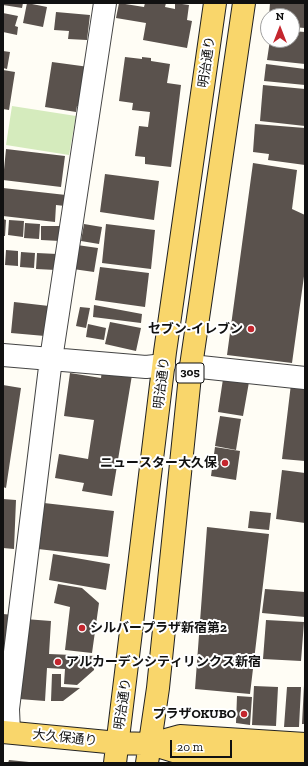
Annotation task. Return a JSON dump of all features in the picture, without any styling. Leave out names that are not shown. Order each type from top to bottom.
[{"type":"main road","name":"明治通り","points":[[116,753],[164,365],[215,3]]},
{"type":"main road","name":"明治通り","points":[[149,753],[191,366],[244,3]]},
{"type":"main road","name":"大久保通り","points":[[6,732],[116,753],[176,752],[245,760],[305,759]]},
{"type":"main road","name":"大久保通り","points":[[149,753],[180,736],[305,744]]},
{"type":"street","points":[[6,732],[51,359],[105,3]]},
{"type":"street","points":[[3,355],[146,367],[164,365]]},
{"type":"street","points":[[191,366],[305,378]]},
{"type":"green space","points":[[12,106],[76,116],[69,155],[6,145]]},
{"type":"building","points":[[3,3],[23,3],[22,8],[3,5]]},
{"type":"building","points":[[27,3],[47,7],[43,27],[23,23]]},
{"type":"building","points":[[119,3],[144,7],[145,3],[166,3],[165,7],[175,9],[175,3],[189,5],[187,20],[192,21],[187,48],[143,40],[146,23],[116,18]]},
{"type":"building","points":[[270,3],[305,3],[305,28],[300,28],[300,8],[270,8]]},
{"type":"building","points":[[56,12],[90,15],[87,40],[68,39],[69,31],[54,30]]},
{"type":"building","points":[[3,13],[18,16],[15,26],[18,27],[17,35],[3,32]]},
{"type":"building","points":[[300,32],[305,32],[305,64],[267,60],[269,48],[300,48]]},
{"type":"building","points":[[3,51],[10,52],[7,69],[3,68]]},
{"type":"building","points":[[125,57],[142,59],[142,57],[151,58],[151,61],[170,64],[167,83],[181,85],[171,167],[145,164],[145,157],[135,156],[139,126],[148,127],[150,112],[132,110],[133,103],[119,101]]},
{"type":"building","points":[[52,62],[89,67],[83,107],[77,106],[76,112],[45,107]]},
{"type":"building","points":[[266,64],[305,69],[305,85],[264,81]]},
{"type":"building","points":[[3,70],[15,72],[9,110],[3,109]]},
{"type":"building","points":[[263,85],[305,89],[305,126],[260,121]]},
{"type":"building","points":[[255,124],[305,128],[305,165],[268,160],[269,154],[253,152]]},
{"type":"building","points":[[6,149],[65,156],[61,187],[3,180]]},
{"type":"building","points":[[253,163],[297,170],[292,209],[305,215],[305,269],[292,363],[227,355]]},
{"type":"building","points":[[105,174],[159,181],[154,220],[100,212]]},
{"type":"building","points":[[3,188],[66,195],[65,206],[56,205],[55,222],[3,216]]},
{"type":"building","points":[[3,219],[6,220],[5,236],[3,236]]},
{"type":"building","points":[[9,220],[24,221],[23,237],[8,235]]},
{"type":"building","points":[[25,223],[40,224],[39,239],[24,238]]},
{"type":"building","points":[[84,224],[102,227],[99,244],[81,241]]},
{"type":"building","points":[[106,224],[155,230],[151,269],[102,263]]},
{"type":"building","points":[[41,226],[60,226],[60,241],[41,240]]},
{"type":"building","points":[[77,245],[98,248],[94,272],[73,269]]},
{"type":"building","points":[[6,250],[18,251],[18,266],[5,265]]},
{"type":"building","points":[[21,252],[35,253],[34,268],[20,267]]},
{"type":"building","points":[[37,253],[57,254],[56,270],[36,269]]},
{"type":"building","points":[[100,267],[149,273],[145,307],[95,300]]},
{"type":"building","points":[[14,302],[49,306],[45,336],[11,333]]},
{"type":"building","points":[[94,305],[142,314],[141,323],[93,317]]},
{"type":"building","points":[[80,307],[90,308],[86,328],[76,326]]},
{"type":"building","points":[[110,322],[141,328],[136,351],[105,344]]},
{"type":"building","points":[[88,324],[106,328],[104,340],[86,337]]},
{"type":"building","points":[[102,370],[132,375],[112,496],[82,491],[84,483],[55,478],[59,454],[88,459],[94,420],[64,416],[70,373],[101,378]]},
{"type":"building","points":[[223,379],[249,382],[243,416],[218,412]]},
{"type":"building","points":[[291,384],[305,386],[305,461],[282,459]]},
{"type":"building","points":[[3,385],[21,388],[6,488],[3,487]]},
{"type":"building","points":[[220,416],[241,419],[236,450],[215,446]]},
{"type":"building","name":"ニュースター大久保","points":[[215,447],[240,451],[236,480],[211,476]]},
{"type":"building","points":[[282,470],[305,473],[305,523],[276,519]]},
{"type":"building","points":[[3,499],[16,500],[14,549],[3,548]]},
{"type":"building","points":[[44,503],[114,511],[108,557],[38,549]]},
{"type":"building","points":[[250,511],[271,513],[269,530],[248,528]]},
{"type":"building","points":[[207,527],[269,534],[250,694],[195,689]]},
{"type":"building","points":[[53,554],[110,564],[106,590],[49,580]]},
{"type":"building","name":"シルバープラザ新宿第2","points":[[58,584],[82,588],[99,603],[92,653],[65,650],[70,607],[54,603]]},
{"type":"building","points":[[265,589],[305,592],[305,617],[262,613]]},
{"type":"building","points":[[3,614],[14,615],[3,691]]},
{"type":"building","name":"アルカーデンシティリンクス新宿","points":[[25,619],[51,621],[49,654],[95,656],[94,670],[77,685],[64,684],[65,669],[47,668],[45,701],[19,699]]},
{"type":"building","points":[[266,620],[304,622],[301,661],[263,659]]},
{"type":"building","points":[[52,674],[61,674],[61,687],[80,688],[63,701],[51,701]]},
{"type":"building","points":[[304,685],[305,724],[302,724]]},
{"type":"building","points":[[254,686],[278,687],[276,726],[252,725]]},
{"type":"building","points":[[287,687],[301,687],[299,727],[284,727]]},
{"type":"building","name":"プラザOKUBO","points":[[237,696],[252,697],[250,725],[236,723]]},
{"type":"building","points":[[9,760],[29,762],[29,763],[8,763]]},
{"type":"place","name":"セブン-イレブン","points":[[251,329]]},
{"type":"place","name":"ニュースター大久保","points":[[225,463]]},
{"type":"place","name":"シルバープラザ新宿第2","points":[[82,628]]},
{"type":"place","name":"アルカーデンシティリンクス新宿","points":[[58,662]]},
{"type":"place","name":"プラザOKUBO","points":[[244,714]]}]
